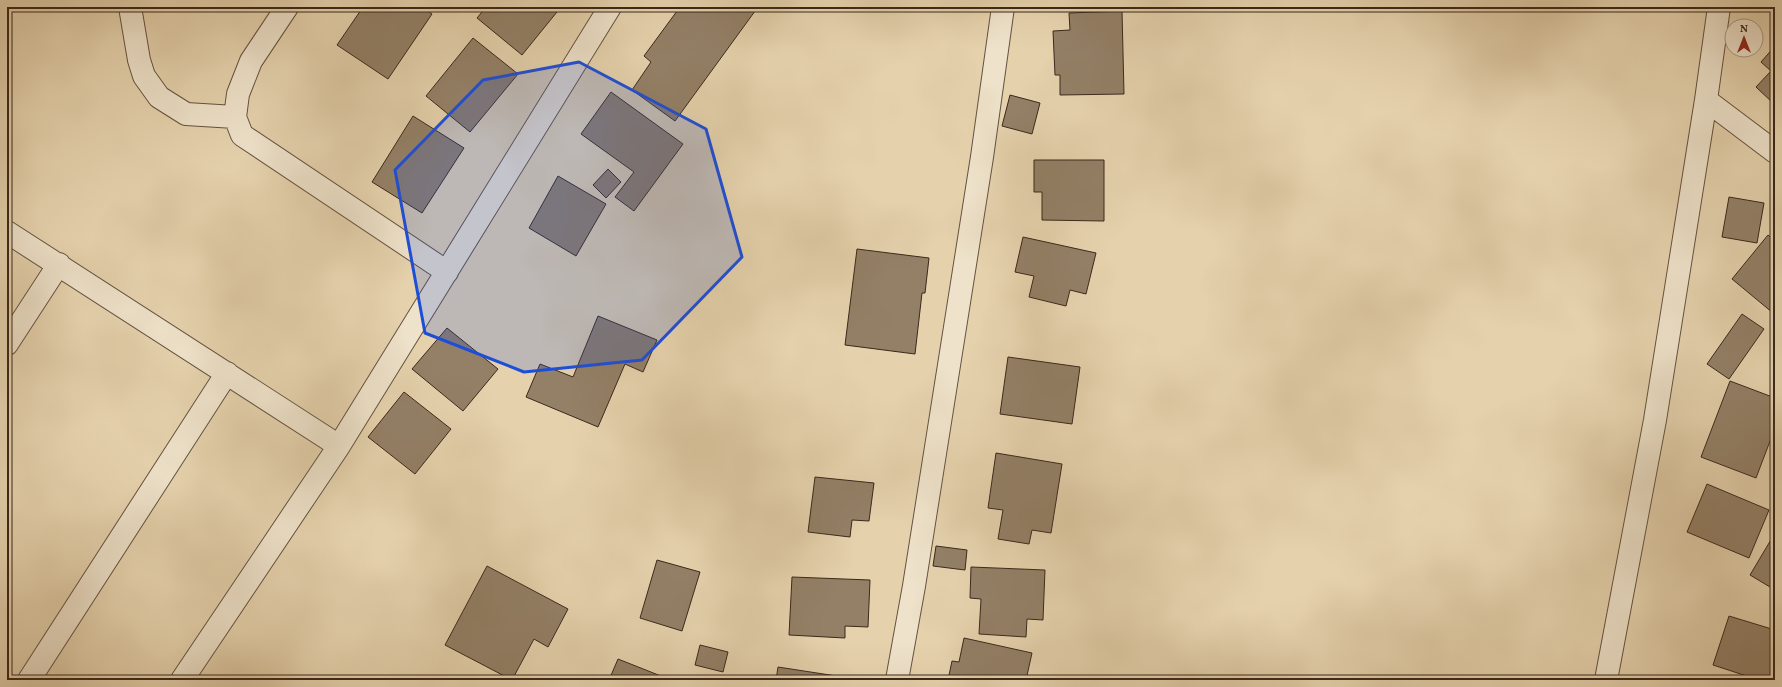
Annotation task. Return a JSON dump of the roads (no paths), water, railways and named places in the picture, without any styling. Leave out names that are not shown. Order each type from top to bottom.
[{"type":"street","points":[[130,7],[139,60],[144,76],[160,97],[186,114],[235,117]]},
{"type":"street","points":[[287,7],[250,61],[238,94],[235,117],[242,135],[447,272]]},
{"type":"street","points":[[182,680],[339,446],[610,7]]},
{"type":"street","points":[[897,680],[915,578],[982,157],[1003,7]]},
{"type":"street","points":[[1606,680],[1655,420],[1706,100],[1719,7]]},
{"type":"street","points":[[1706,100],[1775,152]]},
{"type":"street","points":[[7,232],[59,264],[339,446]]},
{"type":"street","points":[[7,344],[59,264]]},
{"type":"street","points":[[29,680],[227,373]]}]
